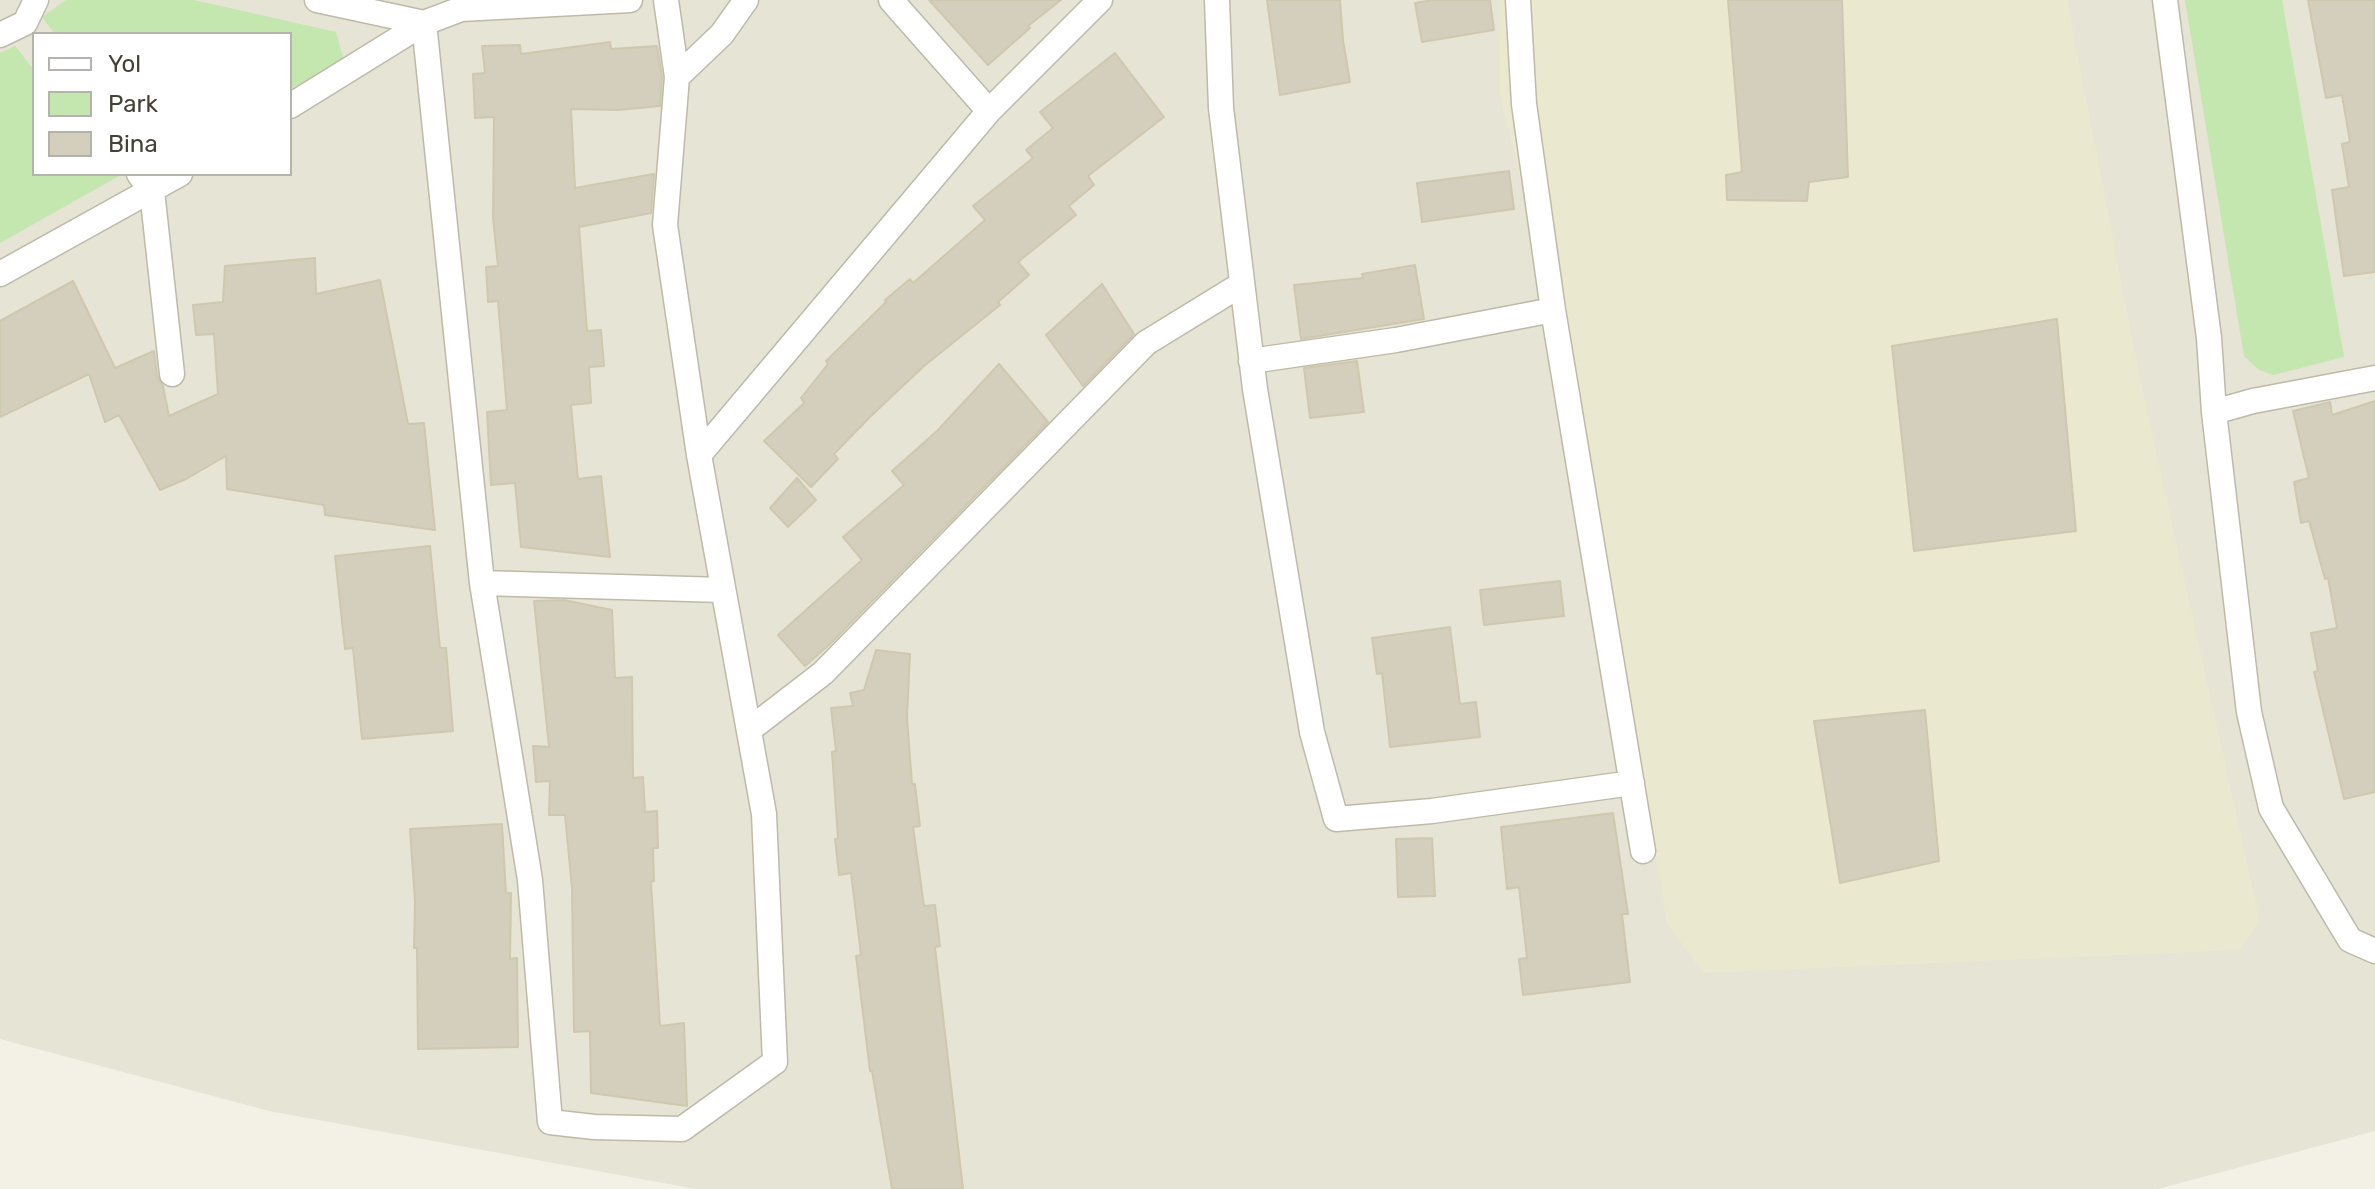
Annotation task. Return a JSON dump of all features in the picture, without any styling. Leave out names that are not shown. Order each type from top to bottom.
[{"type":"street","points":[[0,35],[29,30],[36,0]]},
{"type":"street","points":[[317,0],[363,5],[424,23]]},
{"type":"street","points":[[292,105],[424,23],[461,4],[630,0]]},
{"type":"street","points":[[424,23],[482,583],[530,880],[550,1122],[594,1127],[682,1129],[775,1062],[764,814],[699,455],[665,225],[677,77],[666,0]]},
{"type":"street","points":[[677,77],[722,34],[746,0]]},
{"type":"street","points":[[891,0],[989,111]]},
{"type":"street","points":[[699,455],[989,111],[1100,0]]},
{"type":"street","points":[[1217,0],[1221,108],[1251,361],[1312,732],[1336,819],[1432,811],[1632,783]]},
{"type":"street","points":[[1518,0],[1524,104],[1553,310],[1643,851]]},
{"type":"street","points":[[2165,0],[2209,338],[2214,412],[2249,712],[2271,808],[2350,940],[2375,951]]},
{"type":"street","points":[[0,274],[145,183],[172,176]]},
{"type":"street","points":[[145,183],[172,374]]},
{"type":"street","points":[[749,730],[823,673],[1146,343],[1242,284]]},
{"type":"street","points":[[1251,361],[1396,340],[1553,310]]},
{"type":"street","points":[[2214,412],[2253,401],[2375,378]]},
{"type":"street","points":[[482,583],[723,590]]},
{"type":"shaded area","points":[[0,0],[2375,0],[2375,1131],[2158,1189],[696,1189],[269,1111],[0,1039]]},
{"type":"shaded area","points":[[1499,0],[2067,0],[2137,364],[2260,922],[2239,950],[1703,973],[1667,923],[1589,452],[1500,97]]},
{"type":"green space","points":[[66,0],[194,0],[336,32],[344,61],[292,88],[292,32],[53,32],[42,17]]},
{"type":"green space","points":[[2185,0],[2282,0],[2344,357],[2273,375],[2259,370],[2244,356]]},
{"type":"green space","points":[[15,46],[32,67],[32,176],[119,176],[0,243],[0,53]]},
{"type":"building","points":[[929,0],[1061,0],[1028,26],[1030,28],[988,65]]},
{"type":"building","points":[[1267,0],[1340,0],[1350,82],[1280,95]]},
{"type":"building","points":[[1490,0],[1494,30],[1422,42],[1415,3]]},
{"type":"building","points":[[1728,0],[1842,0],[1848,177],[1809,182],[1807,201],[1727,200],[1726,175],[1742,172]]},
{"type":"building","points":[[2308,0],[2375,0],[2375,272],[2344,276],[2332,190],[2349,187],[2342,144],[2350,142],[2342,95],[2326,98]]},
{"type":"building","points":[[610,42],[611,49],[657,46],[662,77],[660,106],[618,110],[571,109],[575,188],[654,174],[651,213],[579,227],[587,331],[601,330],[604,366],[589,367],[591,403],[571,405],[578,479],[601,476],[610,557],[521,547],[515,483],[491,485],[487,412],[507,410],[498,301],[488,302],[486,267],[498,266],[493,218],[494,117],[475,118],[473,74],[485,73],[482,46],[520,45],[521,54]]},
{"type":"building","points":[[1115,53],[1164,117],[1088,176],[1094,185],[1069,206],[1076,215],[1018,262],[1029,275],[998,302],[1000,305],[924,366],[871,416],[834,454],[838,459],[811,487],[764,441],[804,403],[801,398],[828,364],[826,361],[885,300],[910,279],[913,283],[985,220],[973,206],[1033,158],[1026,150],[1053,128],[1040,112]]},
{"type":"building","points":[[1509,171],[1514,209],[1422,222],[1417,183]]},
{"type":"building","points":[[315,258],[316,294],[380,280],[408,424],[424,423],[435,530],[325,515],[324,505],[227,489],[226,456],[160,490],[119,415],[105,422],[89,374],[0,417],[0,321],[73,281],[115,368],[154,351],[157,376],[163,386],[169,416],[218,394],[214,334],[196,335],[193,305],[223,302],[225,266]]},
{"type":"building","points":[[1415,265],[1424,319],[1301,339],[1294,285],[1363,278],[1362,274]]},
{"type":"building","points":[[1102,284],[1134,334],[1083,386],[1046,335]]},
{"type":"building","points":[[2057,319],[2076,531],[1914,551],[1892,346]]},
{"type":"building","points":[[1357,361],[1364,412],[1310,418],[1304,368]]},
{"type":"building","points":[[999,364],[1048,422],[805,666],[778,635],[862,560],[843,537],[904,485],[892,471],[937,431]]},
{"type":"building","points":[[2375,401],[2375,792],[2344,799],[2314,672],[2318,671],[2311,633],[2337,628],[2328,578],[2325,579],[2309,521],[2301,523],[2294,482],[2309,478],[2293,411],[2330,402],[2332,415]]},
{"type":"building","points":[[797,478],[816,500],[788,527],[770,508]]},
{"type":"building","points":[[430,546],[440,648],[446,648],[453,731],[362,739],[353,648],[345,649],[335,556]]},
{"type":"building","points":[[1560,581],[1564,616],[1484,625],[1480,590]]},
{"type":"building","points":[[564,600],[612,610],[615,678],[632,677],[633,778],[643,777],[645,812],[657,811],[658,848],[653,848],[654,881],[651,882],[660,1026],[684,1023],[687,1106],[591,1093],[590,1031],[574,1032],[572,888],[565,815],[549,815],[550,781],[536,782],[533,746],[549,747],[534,601]]},
{"type":"building","points":[[1450,627],[1460,704],[1476,702],[1480,737],[1390,747],[1382,673],[1377,674],[1372,638]]},
{"type":"building","points":[[876,650],[910,654],[907,717],[912,784],[915,784],[920,826],[913,827],[924,906],[935,905],[940,946],[935,947],[963,1189],[892,1189],[870,1071],[856,956],[861,955],[851,873],[839,875],[835,839],[838,839],[832,752],[836,751],[831,708],[853,706],[850,693],[864,690]]},
{"type":"building","points":[[1925,710],[1939,861],[1840,883],[1814,721]]},
{"type":"building","points":[[1613,813],[1628,914],[1622,914],[1630,982],[1523,995],[1519,959],[1527,958],[1519,887],[1507,889],[1501,827]]},
{"type":"building","points":[[502,824],[506,893],[511,893],[510,959],[517,958],[518,1047],[418,1049],[417,948],[414,948],[415,902],[410,829]]},
{"type":"building","points":[[1432,838],[1435,896],[1398,897],[1396,839]]}]
